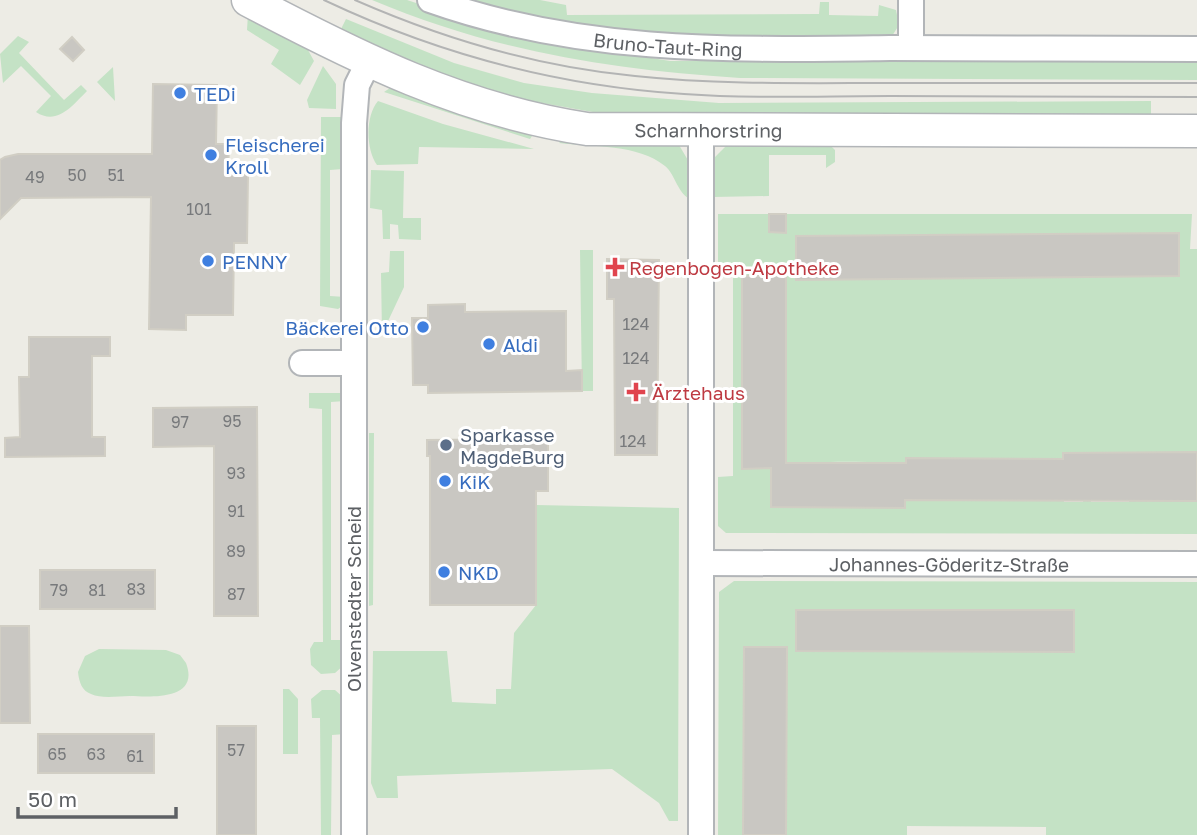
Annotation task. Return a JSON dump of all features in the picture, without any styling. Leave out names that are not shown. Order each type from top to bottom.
[{"type":"street","name":"Scharnhorstring","points":[[248,0],[368,63],[456,97],[559,125],[601,130],[701,131],[1197,131]]},
{"type":"street","name":"Bruno-Taut-Ring","points":[[430,0],[522,26],[629,45],[739,50],[1197,49]]},
{"type":"street","points":[[911,0],[911,48]]},
{"type":"street","name":"Olvenstedter Scheid","points":[[354,835],[355,112],[357,85],[368,63]]},
{"type":"street","points":[[701,131],[701,835]]},
{"type":"street","points":[[302,363],[353,363]]},
{"type":"street","name":"Johannes-Göderitz-Straße","points":[[701,564],[1197,565]]},
{"type":"green space","points":[[372,0],[407,0],[489,27],[542,40],[670,61],[1197,60],[1197,80],[740,78],[645,70],[508,45],[462,33]]},
{"type":"green space","points":[[462,0],[540,0],[566,5],[567,15],[819,14],[820,2],[829,2],[829,15],[878,16],[879,5],[896,10],[899,25],[892,36],[689,38],[559,24]]},
{"type":"green space","points":[[248,14],[308,50],[314,61],[300,85],[271,64],[279,50],[247,30]]},
{"type":"green space","points":[[346,19],[454,63],[524,83],[592,93],[719,103],[1151,101],[1151,118],[604,114],[496,95],[339,33]]},
{"type":"green space","points":[[18,36],[29,42],[19,53],[64,100],[81,85],[87,91],[64,112],[51,117],[36,112],[51,96],[21,66],[3,83],[0,54]]},
{"type":"green space","points":[[323,66],[336,84],[336,109],[309,108],[307,100]]},
{"type":"green space","points":[[113,67],[115,101],[97,82]]},
{"type":"green space","points":[[390,88],[402,88],[526,130],[532,136],[530,139],[384,92]]},
{"type":"green space","points":[[378,101],[443,124],[534,149],[419,147],[418,164],[377,165],[373,159],[368,133],[371,115]]},
{"type":"green space","points":[[321,117],[344,117],[343,169],[330,170],[330,296],[345,297],[345,304],[338,309],[320,306]]},
{"type":"green space","points":[[562,140],[679,145],[692,167],[692,200],[683,193],[669,170],[654,159],[628,150],[559,143]]},
{"type":"green space","points":[[828,143],[835,150],[835,162],[826,168],[826,155],[769,155],[769,196],[713,197],[713,159],[727,145]]},
{"type":"green space","points":[[371,170],[404,171],[403,218],[421,218],[421,240],[399,239],[398,225],[390,224],[390,239],[383,239],[382,210],[370,208]]},
{"type":"green space","points":[[718,214],[769,214],[769,232],[786,233],[786,214],[1192,214],[1190,249],[1197,249],[1197,452],[1063,453],[1063,476],[1044,459],[906,458],[906,462],[830,462],[786,469],[786,276],[743,276],[742,468],[771,468],[772,507],[905,508],[905,500],[1044,501],[1063,489],[1064,502],[1083,502],[1084,498],[1090,498],[1091,502],[1129,502],[1129,498],[1136,498],[1137,501],[1197,501],[1197,534],[726,533],[718,526],[718,477],[733,476],[733,265],[718,265]],"holes":[[[1179,233],[1179,276],[797,280],[796,236]]]},
{"type":"green space","points":[[580,250],[593,250],[593,391],[582,391]]},
{"type":"green space","points":[[390,251],[404,251],[404,287],[382,334],[381,273],[389,272]]},
{"type":"green space","points":[[309,393],[345,393],[345,401],[331,402],[331,640],[344,640],[345,664],[335,673],[321,674],[311,665],[310,649],[314,642],[323,642],[322,409],[309,408]]},
{"type":"green space","points":[[369,433],[374,433],[373,605],[369,606]]},
{"type":"green space","points":[[536,505],[679,508],[678,821],[669,821],[659,803],[612,769],[397,776],[398,798],[377,798],[371,783],[373,651],[447,651],[452,702],[496,704],[496,689],[511,689],[514,633],[536,605]]},
{"type":"green space","points":[[734,581],[1197,582],[1197,835],[1046,835],[1046,827],[907,826],[907,835],[718,835],[719,592]],"holes":[[[796,610],[1074,610],[1074,652],[796,651]]]},
{"type":"green space","points":[[99,649],[166,650],[180,655],[186,663],[189,675],[186,684],[172,694],[161,696],[95,696],[85,691],[78,672],[85,656]]},
{"type":"green space","points":[[283,689],[289,689],[298,699],[298,754],[283,754]]},
{"type":"green space","points":[[322,690],[335,690],[345,699],[345,734],[332,735],[331,835],[321,835],[320,718],[312,718],[311,699]]},
{"type":"building","points":[[72,37],[84,50],[73,61],[60,49]]},
{"type":"building","points":[[153,84],[217,85],[216,144],[229,144],[228,174],[248,175],[247,243],[234,243],[233,315],[186,315],[186,330],[149,329],[151,197],[21,198],[0,219],[0,160],[5,157],[18,154],[152,154]]},
{"type":"building","points":[[769,214],[786,214],[786,233],[769,232]]},
{"type":"building","points":[[1179,233],[1179,276],[796,280],[796,236]]},
{"type":"building","name":"Ärztehaus","points":[[607,259],[659,260],[657,455],[615,455],[614,299],[607,299]]},
{"type":"building","points":[[742,276],[786,276],[786,463],[906,463],[906,458],[1063,459],[1063,453],[1197,452],[1197,501],[905,500],[905,508],[771,507],[771,468],[742,469]]},
{"type":"building","name":"Aldi","points":[[465,304],[465,312],[566,311],[566,371],[582,370],[582,391],[428,393],[428,385],[413,385],[412,318],[428,318],[428,305]]},
{"type":"building","points":[[29,337],[110,337],[110,356],[92,356],[92,437],[105,437],[105,456],[5,457],[5,438],[20,437],[19,377],[29,377]]},
{"type":"building","points":[[257,407],[258,616],[214,616],[214,446],[153,447],[153,408]]},
{"type":"building","points":[[548,439],[548,491],[536,491],[536,605],[430,605],[430,456],[427,456],[427,440]]},
{"type":"building","points":[[40,570],[155,570],[155,609],[40,609]]},
{"type":"building","points":[[796,610],[1074,610],[1074,652],[796,651]]},
{"type":"building","points":[[0,626],[29,626],[30,723],[0,723]]},
{"type":"building","points":[[744,647],[787,647],[786,835],[743,835]]},
{"type":"building","points":[[217,726],[256,726],[256,835],[217,835]]},
{"type":"building","points":[[38,734],[154,734],[154,773],[38,773]]},
{"type":"tram line","points":[[324,0],[411,36],[500,64],[591,84],[637,90],[762,97],[1197,97]]},
{"type":"tram line","points":[[355,0],[423,27],[492,49],[563,66],[635,76],[762,83],[1197,83]]},
{"type":"place","name":"TEDi","points":[[180,93]]},
{"type":"place","name":"Fleischerei Kroll","points":[[211,155]]},
{"type":"place","name":"PENNY","points":[[208,261]]},
{"type":"place","name":"Regenbogen-Apotheke","points":[[615,267]]},
{"type":"place","name":"Bäckerei Otto","points":[[423,327]]},
{"type":"place","name":"Aldi","points":[[489,344]]},
{"type":"place","name":"Ärztehaus","points":[[636,392]]},
{"type":"place","name":"Sparkasse MagdeBurg","points":[[446,445]]},
{"type":"place","name":"KiK","points":[[445,481]]},
{"type":"place","name":"NKD","points":[[444,572]]}]
